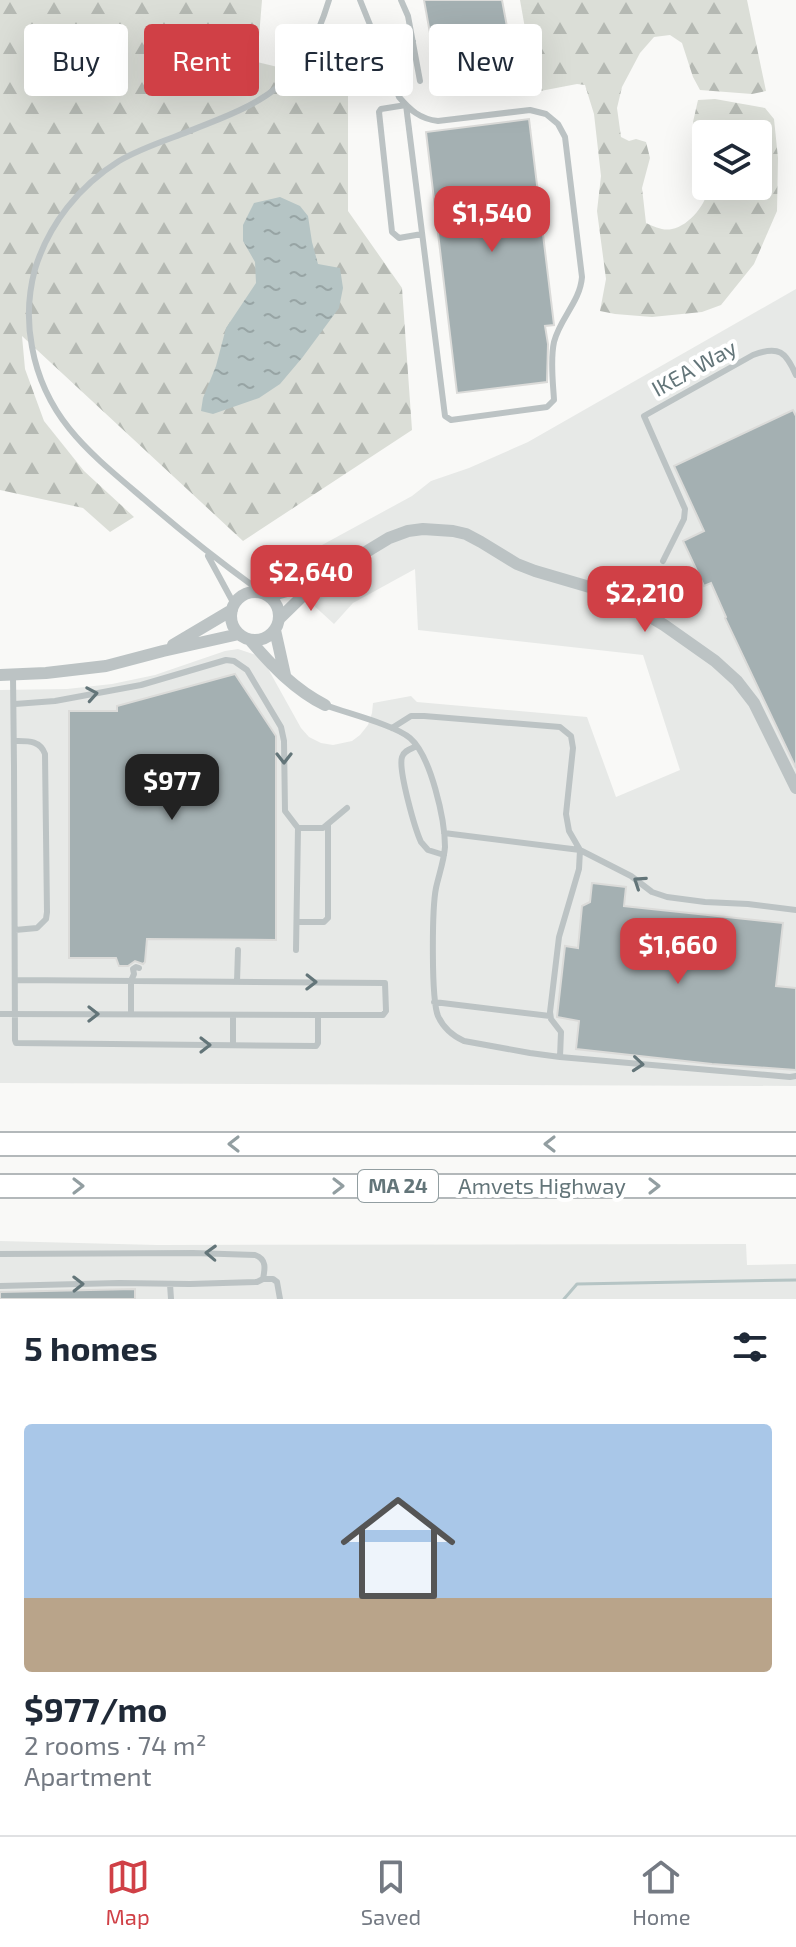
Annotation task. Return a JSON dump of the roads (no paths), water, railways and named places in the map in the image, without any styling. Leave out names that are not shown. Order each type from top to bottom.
[{"type":"highway","name":"Amvets Highway","points":[[0,1144],[796,1144]]},
{"type":"highway","name":"Amvets Highway","points":[[0,1186],[796,1186]]},
{"type":"street","points":[[6,674],[106,666],[163,651],[244,637],[264,639],[318,581],[389,538],[408,531],[438,529],[466,534],[535,571],[610,593],[700,649],[737,681],[760,712],[796,788]]},
{"type":"street","points":[[163,651],[233,607],[247,593],[266,595],[318,581]]},
{"type":"street","points":[[266,595],[276,604],[277,647],[285,675]]},
{"type":"street","points":[[233,607],[232,625],[270,664],[306,694],[325,705]]},
{"type":"lane","points":[[266,595],[207,553],[82,446],[46,394],[31,341],[29,304],[32,279],[49,236],[63,213],[89,182],[144,148],[239,111],[270,93],[303,60],[315,40],[329,0]]},
{"type":"lane","points":[[360,0],[370,24]]},
{"type":"lane","points":[[401,0],[410,24]]},
{"type":"lane","points":[[413,41],[420,81]]},
{"type":"lane","points":[[400,96],[406,105],[427,120],[530,110],[546,114],[563,130],[582,277],[579,294],[554,342],[554,400],[547,407],[451,420],[445,416],[406,105]]},
{"type":"lane","points":[[406,105],[384,107],[379,112],[392,232],[399,238],[422,234]]},
{"type":"lane","name":"IKEA Way","points":[[663,561],[686,513],[644,416],[766,350],[784,354],[796,375]]},
{"type":"lane","points":[[207,553],[233,607]]},
{"type":"lane","points":[[15,704],[55,701],[141,685],[226,660],[234,661],[247,670],[281,727],[284,741],[285,811],[298,828],[296,950]]},
{"type":"lane","points":[[6,674],[15,704],[16,1043],[318,1045],[318,1015]]},
{"type":"lane","points":[[325,705],[405,735],[417,746],[431,775],[444,833],[444,855],[434,901],[434,1002],[438,1016],[450,1032],[475,1044],[560,1057],[796,1076]]},
{"type":"lane","points":[[392,728],[411,716],[424,716],[560,727],[571,736],[573,748],[566,814],[570,835],[580,850],[578,874],[559,937],[550,1016],[561,1032],[560,1057]]},
{"type":"lane","points":[[15,741],[32,741],[45,754],[47,912],[46,919],[37,928],[15,930]]},
{"type":"lane","points":[[417,746],[405,751],[402,756],[402,774],[421,842],[428,850],[444,855]]},
{"type":"lane","points":[[298,828],[323,828],[347,808]]},
{"type":"lane","points":[[297,922],[324,922],[328,918],[328,824]]},
{"type":"lane","points":[[444,833],[580,850],[631,876],[652,892],[667,897],[796,910]]},
{"type":"lane","points":[[237,982],[238,950]]},
{"type":"lane","points":[[0,1014],[383,1015],[386,1011],[385,983],[237,982],[135,974],[15,980]]},
{"type":"lane","points":[[131,1014],[135,974]]},
{"type":"lane","points":[[434,1002],[550,1016]]},
{"type":"lane","points":[[233,1015],[233,1045]]},
{"type":"lane","points":[[0,1254],[255,1255],[264,1262],[263,1279]]},
{"type":"lane","points":[[0,1286],[257,1282],[273,1279],[277,1282],[280,1299]]},
{"type":"lane","points":[[170,1284],[171,1299]]},
{"type":"water","points":[[280,197],[300,206],[308,216],[318,264],[340,268],[343,288],[339,308],[280,384],[259,398],[213,414],[201,411],[226,328],[256,283],[255,262],[243,241],[243,225],[254,203]]},
{"type":"waterway","points":[[564,1299],[577,1284],[796,1280]]}]
